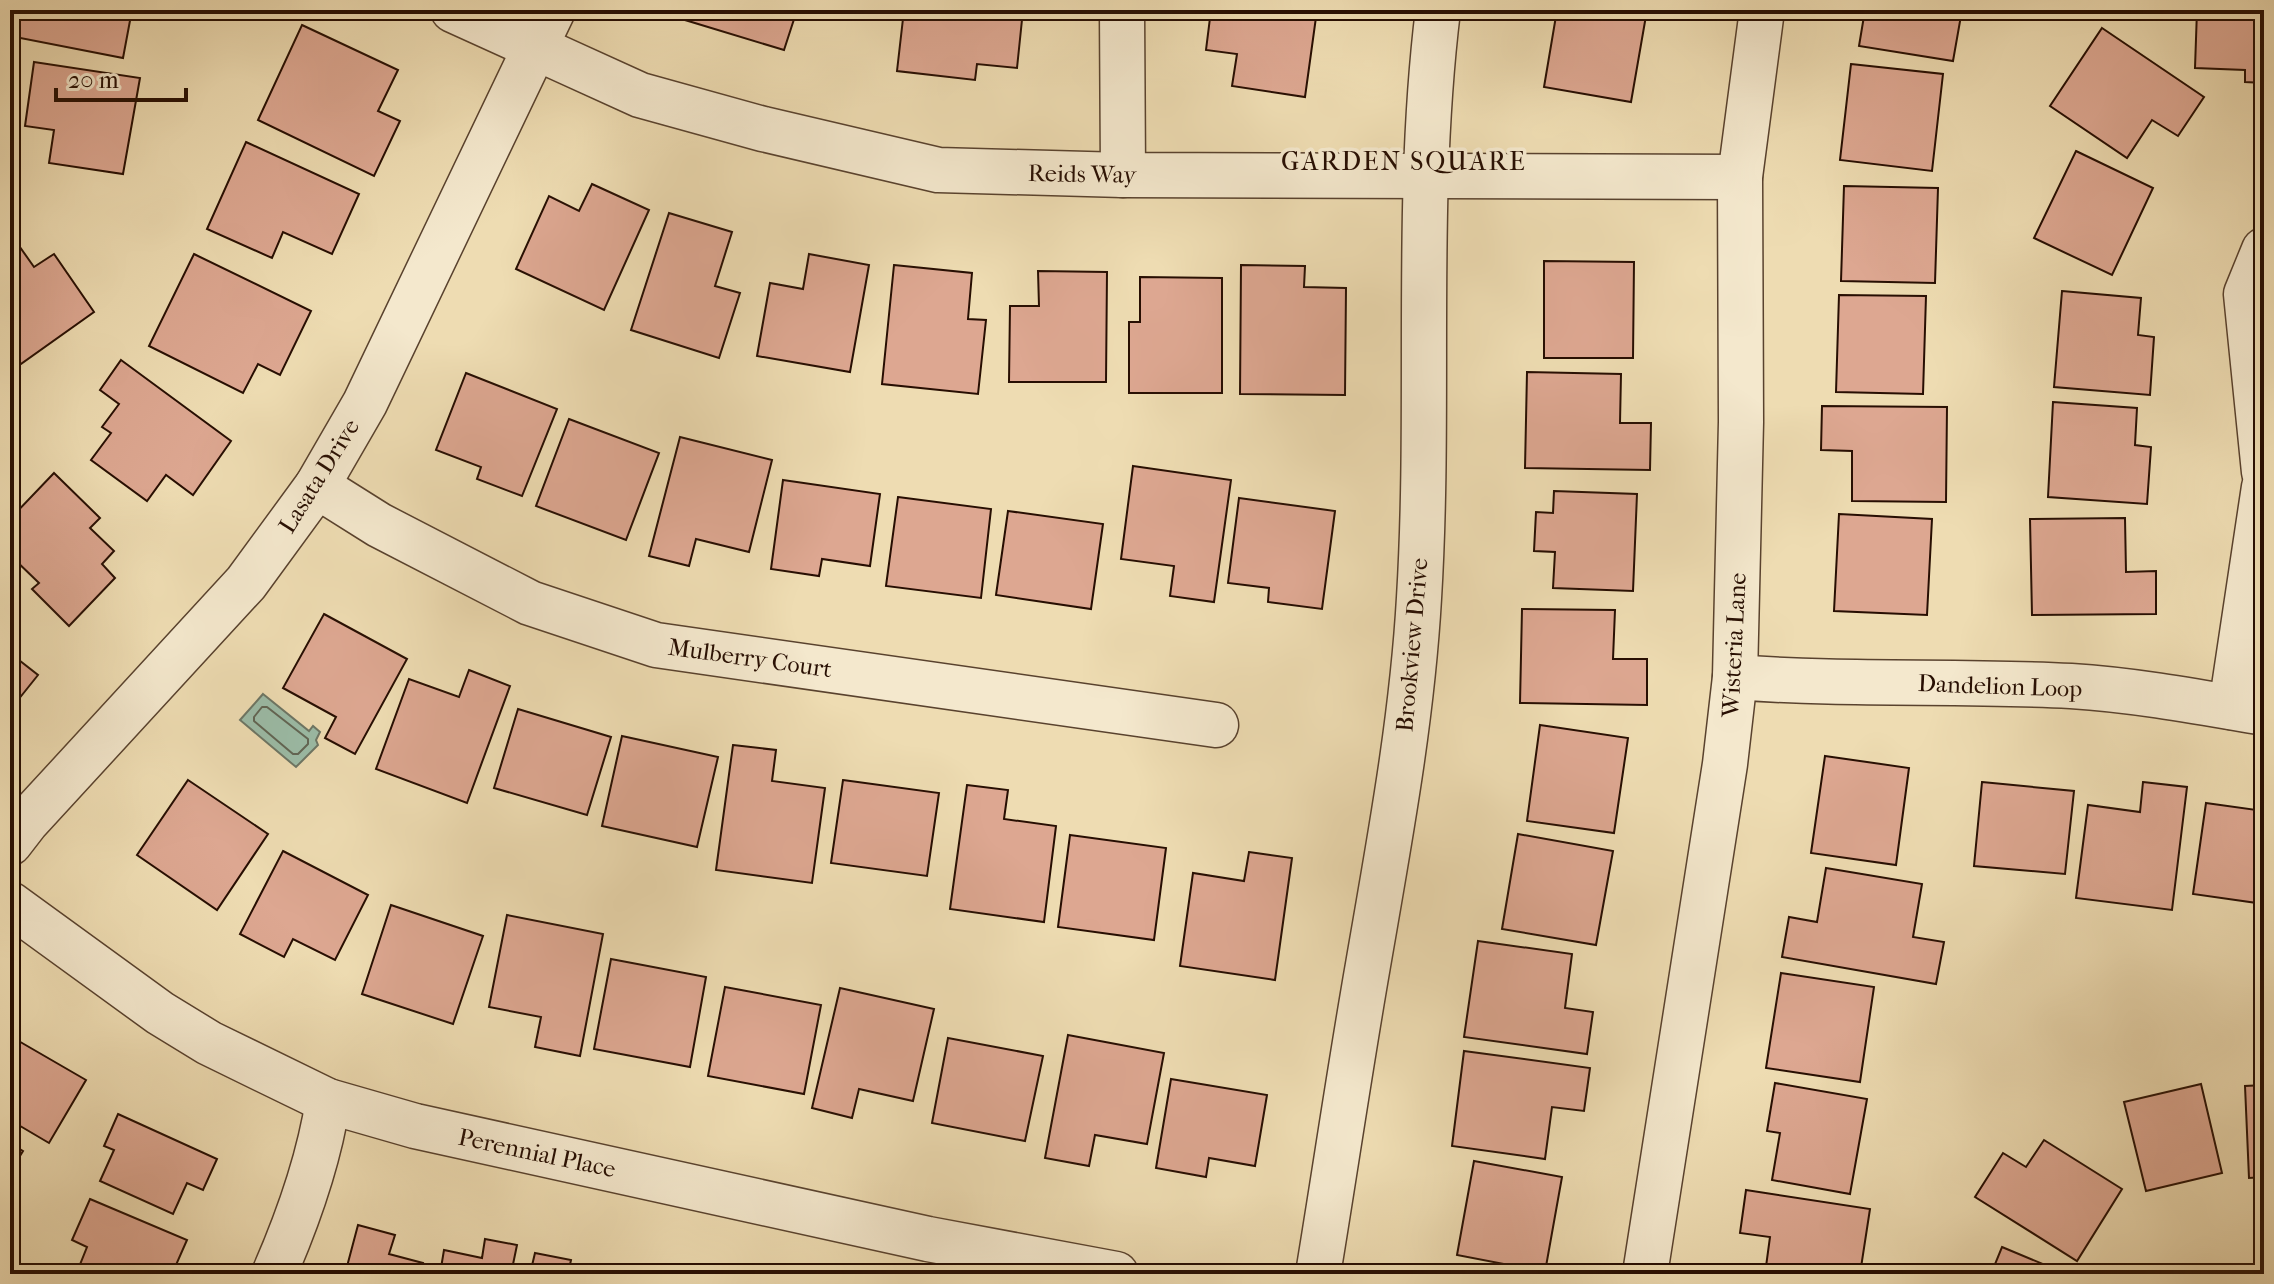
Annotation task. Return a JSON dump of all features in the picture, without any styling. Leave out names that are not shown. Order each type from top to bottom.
[{"type":"street","name":"Reids Way","points":[[453,10],[545,29],[640,95],[763,129],[938,170],[1123,175],[1740,177]]},
{"type":"street","points":[[1122,10],[1123,175]]},
{"type":"street","name":"Brookview Drive","points":[[1318,1274],[1393,819],[1413,672],[1424,468],[1426,175],[1438,10]]},
{"type":"street","name":"Wisteria Lane","points":[[1645,1274],[1725,764],[1735,677],[1741,422],[1740,177],[1762,10]]},
{"type":"street","name":"Lasata Drive","points":[[10,843],[246,583],[317,486],[365,403],[545,29]]},
{"type":"street","points":[[2264,250],[2246,294],[2264,472]]},
{"type":"street","name":"Mulberry Court","points":[[317,486],[379,525],[530,603],[656,645],[1216,725]]},
{"type":"street","points":[[2248,710],[2264,487]]},
{"type":"street","name":"Dandelion Loop","points":[[1735,677],[1798,682],[2072,686],[2248,710]]},
{"type":"street","name":"Perennial Place","points":[[10,904],[160,1013],[209,1043],[328,1101],[415,1126],[881,1229],[1116,1274]]},
{"type":"street","points":[[274,1274],[310,1178],[328,1101]]},
{"type":"water","points":[[263,694],[309,731],[313,726],[320,732],[316,740],[318,745],[296,767],[240,720]]},
{"type":"building","points":[[13,10],[132,10],[123,58],[10,36]]},
{"type":"building","points":[[688,10],[797,10],[784,50],[685,20]]},
{"type":"building","points":[[904,10],[1023,10],[1017,68],[977,64],[975,80],[897,71]]},
{"type":"building","points":[[1211,10],[1317,10],[1305,97],[1232,86],[1237,54],[1206,50]]},
{"type":"building","points":[[1557,10],[1647,10],[1631,102],[1544,87]]},
{"type":"building","points":[[1865,10],[1962,10],[1953,61],[1859,46]]},
{"type":"building","points":[[2197,10],[2264,10],[2264,83],[2245,82],[2245,70],[2195,68]]},
{"type":"building","points":[[302,25],[398,70],[378,111],[400,121],[374,176],[258,120]]},
{"type":"building","points":[[2102,28],[2204,97],[2178,136],[2152,120],[2127,158],[2050,106]]},
{"type":"building","points":[[34,62],[140,78],[123,174],[49,163],[54,130],[25,126]]},
{"type":"building","points":[[1851,64],[1943,74],[1932,171],[1840,160]]},
{"type":"building","points":[[246,142],[359,194],[332,254],[283,232],[272,258],[207,229]]},
{"type":"building","points":[[2076,151],[2153,188],[2112,275],[2034,238]]},
{"type":"building","points":[[592,184],[649,210],[604,310],[516,269],[549,196],[579,211]]},
{"type":"building","points":[[1844,186],[1938,188],[1935,283],[1841,281]]},
{"type":"building","points":[[669,213],[732,232],[715,286],[740,293],[719,358],[631,330]]},
{"type":"building","points":[[10,233],[34,267],[54,254],[94,312],[18,366],[10,355]]},
{"type":"building","points":[[194,254],[311,311],[280,375],[258,364],[243,393],[149,346]]},
{"type":"building","points":[[809,254],[869,265],[850,372],[757,356],[770,283],[803,289]]},
{"type":"building","points":[[1544,261],[1634,262],[1633,358],[1544,358]]},
{"type":"building","points":[[894,265],[972,273],[968,319],[986,320],[978,394],[882,384]]},
{"type":"building","points":[[1241,265],[1305,266],[1304,287],[1346,288],[1345,395],[1240,394]]},
{"type":"building","points":[[1038,271],[1107,272],[1106,382],[1009,382],[1010,306],[1039,306]]},
{"type":"building","points":[[1140,277],[1222,278],[1222,393],[1129,393],[1129,322],[1140,322]]},
{"type":"building","points":[[2062,291],[2141,298],[2138,335],[2154,337],[2150,395],[2054,387]]},
{"type":"building","points":[[1839,295],[1926,296],[1923,394],[1836,392]]},
{"type":"building","points":[[121,360],[231,441],[193,495],[166,475],[147,501],[91,460],[111,433],[102,427],[119,404],[100,390]]},
{"type":"building","points":[[1527,372],[1621,374],[1620,423],[1651,423],[1650,470],[1525,468]]},
{"type":"building","points":[[466,373],[557,409],[522,496],[477,479],[481,467],[436,450]]},
{"type":"building","points":[[2053,402],[2137,408],[2135,445],[2151,447],[2147,504],[2048,497]]},
{"type":"building","points":[[1822,406],[1947,407],[1946,502],[1852,501],[1852,451],[1821,450]]},
{"type":"building","points":[[569,419],[659,453],[626,540],[536,506]]},
{"type":"building","points":[[680,437],[772,460],[749,552],[696,539],[689,566],[649,556]]},
{"type":"building","points":[[1133,466],[1231,480],[1214,602],[1170,596],[1174,566],[1121,559]]},
{"type":"building","points":[[54,473],[100,518],[90,528],[114,551],[102,564],[115,578],[69,626],[32,589],[39,583],[10,555],[10,519]]},
{"type":"building","points":[[783,480],[880,494],[870,566],[822,559],[819,576],[771,569]]},
{"type":"building","points":[[1554,491],[1637,494],[1633,591],[1553,588],[1555,552],[1534,551],[1536,512],[1553,513]]},
{"type":"building","points":[[898,497],[991,509],[981,598],[886,586]]},
{"type":"building","points":[[1239,498],[1335,511],[1322,609],[1268,602],[1269,588],[1228,583]]},
{"type":"building","points":[[1008,511],[1103,524],[1091,609],[996,595]]},
{"type":"building","points":[[1839,514],[1932,519],[1927,615],[1834,611]]},
{"type":"building","points":[[2125,518],[2126,572],[2156,571],[2156,614],[2032,615],[2030,519]]},
{"type":"building","points":[[1522,609],[1615,610],[1613,659],[1647,659],[1647,705],[1520,703]]},
{"type":"building","points":[[324,614],[407,659],[355,754],[325,738],[336,717],[283,688]]},
{"type":"building","points":[[10,653],[38,675],[10,710]]},
{"type":"building","points":[[469,670],[510,686],[467,803],[376,769],[409,679],[459,697]]},
{"type":"building","points":[[518,709],[611,737],[587,815],[494,788]]},
{"type":"building","points":[[1540,725],[1628,738],[1614,833],[1527,821]]},
{"type":"building","points":[[622,736],[718,757],[697,847],[602,826]]},
{"type":"building","points":[[733,745],[776,750],[772,781],[825,788],[812,883],[716,870]]},
{"type":"building","points":[[1825,756],[1909,768],[1896,865],[1811,853]]},
{"type":"building","points":[[188,780],[268,834],[217,910],[137,855]]},
{"type":"building","points":[[843,780],[939,793],[927,876],[831,863]]},
{"type":"building","points":[[1982,782],[2074,791],[2065,874],[1974,866]]},
{"type":"building","points":[[2143,782],[2187,787],[2172,910],[2076,898],[2088,805],[2140,812]]},
{"type":"building","points":[[967,785],[1008,790],[1004,819],[1056,826],[1044,922],[950,909]]},
{"type":"building","points":[[2206,803],[2264,811],[2264,904],[2193,894]]},
{"type":"building","points":[[1518,834],[1613,851],[1596,945],[1502,929]]},
{"type":"building","points":[[1070,835],[1166,848],[1154,940],[1058,927]]},
{"type":"building","points":[[283,851],[368,895],[335,960],[293,939],[284,957],[240,934]]},
{"type":"building","points":[[1249,852],[1292,858],[1275,980],[1180,966],[1193,873],[1244,881]]},
{"type":"building","points":[[1826,868],[1922,884],[1913,937],[1944,942],[1936,984],[1782,957],[1789,917],[1817,922]]},
{"type":"building","points":[[391,905],[483,936],[453,1024],[362,994]]},
{"type":"building","points":[[507,915],[603,934],[580,1056],[535,1047],[541,1017],[489,1007]]},
{"type":"building","points":[[1478,941],[1572,954],[1565,1008],[1593,1012],[1587,1054],[1464,1037]]},
{"type":"building","points":[[611,959],[706,977],[690,1067],[594,1049]]},
{"type":"building","points":[[1781,973],[1874,987],[1860,1082],[1766,1068]]},
{"type":"building","points":[[725,987],[821,1005],[804,1094],[708,1076]]},
{"type":"building","points":[[840,988],[934,1009],[913,1101],[859,1089],[852,1118],[812,1108]]},
{"type":"building","points":[[1068,1035],[1164,1053],[1147,1144],[1095,1135],[1089,1166],[1045,1158]]},
{"type":"building","points":[[10,1036],[86,1080],[49,1143],[10,1120]]},
{"type":"building","points":[[948,1038],[1043,1056],[1025,1141],[932,1123]]},
{"type":"building","points":[[1464,1051],[1590,1068],[1584,1111],[1552,1107],[1545,1159],[1452,1146]]},
{"type":"building","points":[[1171,1079],[1267,1095],[1255,1166],[1209,1158],[1206,1177],[1156,1168]]},
{"type":"building","points":[[1775,1083],[1867,1099],[1850,1194],[1772,1180],[1780,1133],[1767,1131]]},
{"type":"building","points":[[2201,1084],[2222,1173],[2146,1191],[2124,1102]]},
{"type":"building","points":[[2264,1085],[2264,1177],[2249,1178],[2245,1086]]},
{"type":"building","points":[[118,1114],[217,1159],[203,1190],[187,1183],[173,1214],[100,1181],[114,1150],[104,1146]]},
{"type":"building","points":[[2044,1140],[2122,1189],[2077,1261],[1975,1197],[2003,1153],[2026,1167]]},
{"type":"building","points":[[10,1143],[23,1151],[10,1172]]},
{"type":"building","points":[[1474,1161],[1562,1177],[1545,1272],[1457,1255]]},
{"type":"building","points":[[1746,1190],[1870,1209],[1860,1274],[1765,1274],[1770,1237],[1740,1233]]},
{"type":"building","points":[[90,1199],[187,1240],[172,1274],[77,1272],[87,1247],[72,1240]]},
{"type":"building","points":[[358,1225],[395,1235],[389,1254],[423,1263],[420,1274],[345,1274]]},
{"type":"building","points":[[485,1239],[517,1245],[511,1274],[440,1274],[444,1250],[482,1258]]},
{"type":"building","points":[[2002,1247],[2067,1274],[1991,1274]]},
{"type":"building","points":[[535,1253],[571,1260],[568,1274],[530,1274]]},
{"type":"district","name":"GARDEN SQUARE","points":[[1404,161]]}]
